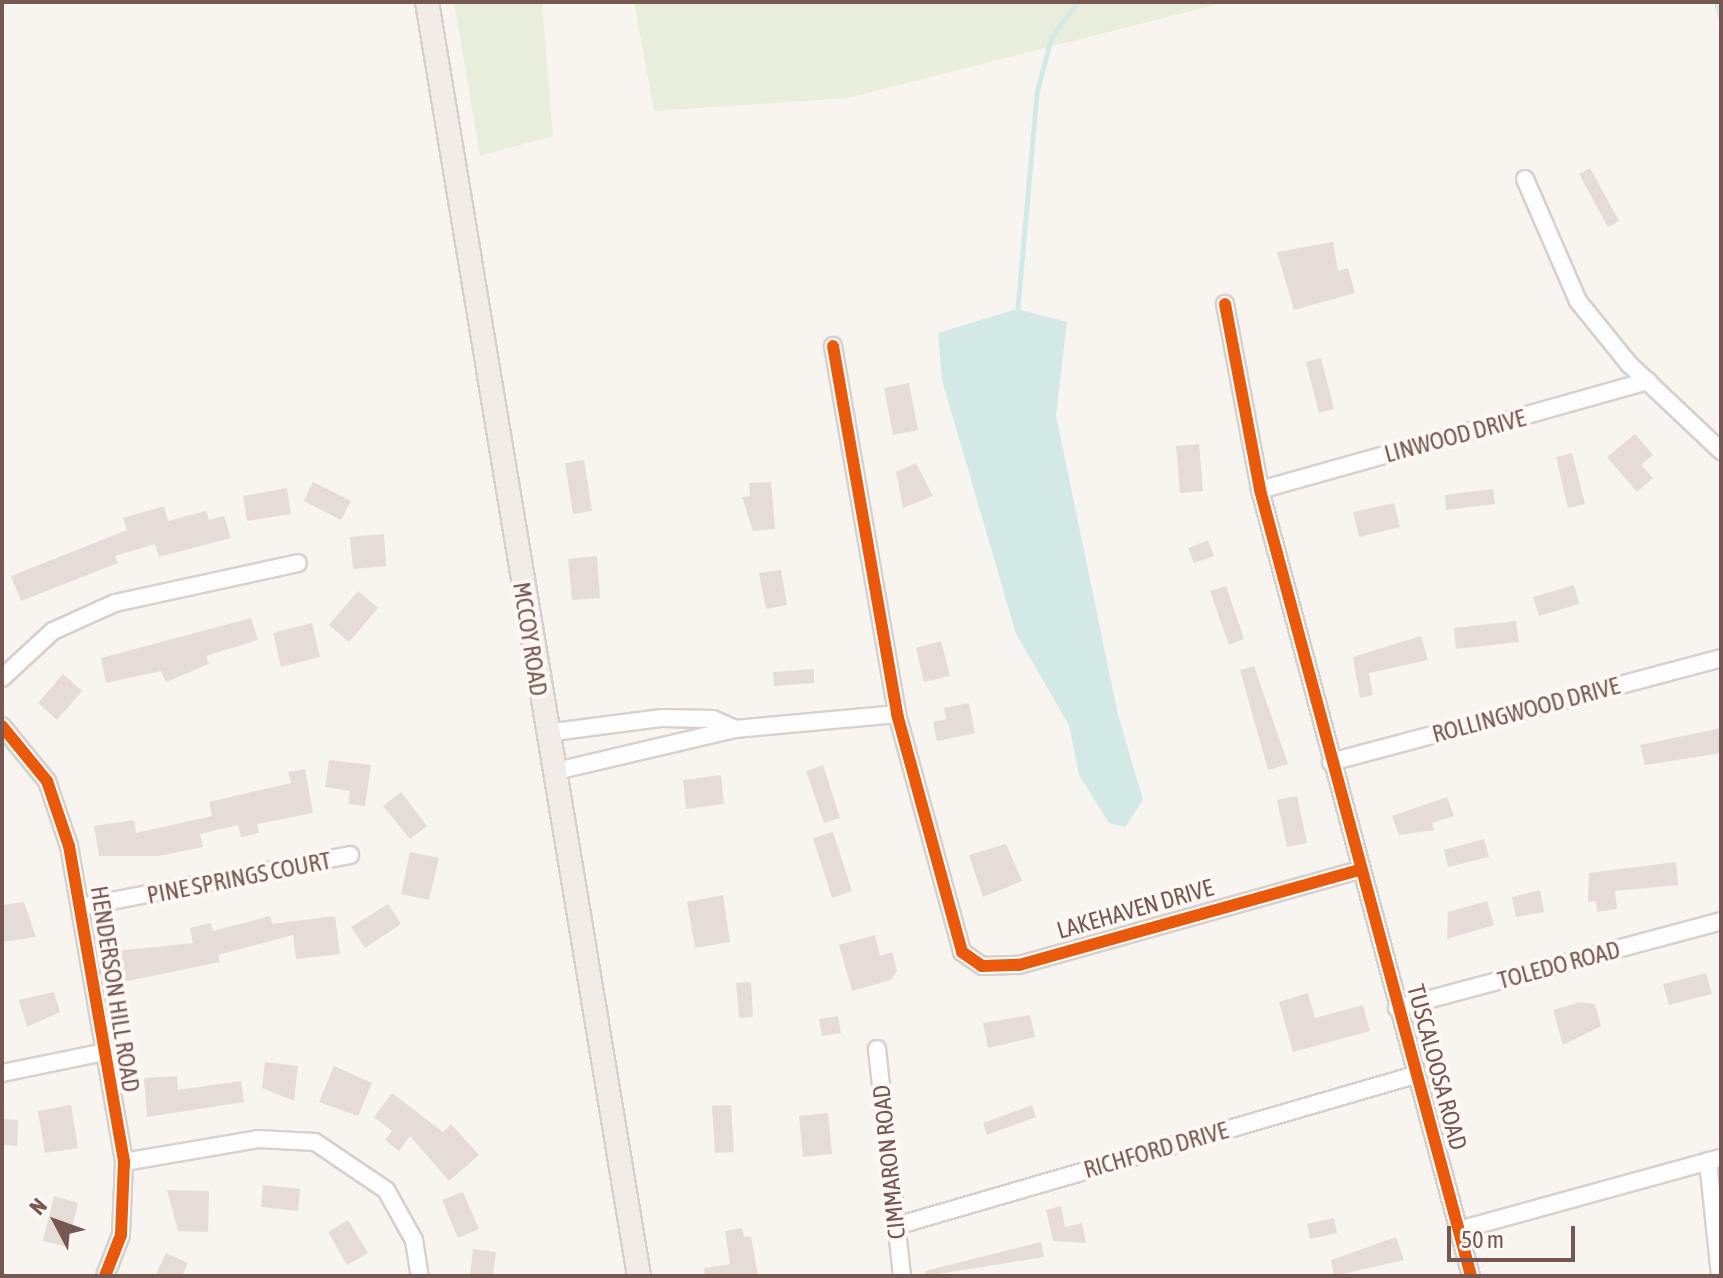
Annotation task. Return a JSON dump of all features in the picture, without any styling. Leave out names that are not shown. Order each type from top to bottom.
[{"type":"main road","name":"MCCOY ROAD","points":[[427,2],[552,772],[639,1276]]},
{"type":"street","points":[[1525,179],[1569,288],[1648,381],[1721,451]]},
{"type":"street","points":[[1225,304],[1260,490],[1360,870]]},
{"type":"street","name":"LAKEHAVEN DRIVE","points":[[833,346],[897,714],[955,938],[982,966],[1019,965],[1360,870]]},
{"type":"street","name":"LINWOOD DRIVE","points":[[1260,490],[1648,381]]},
{"type":"street","points":[[2,678],[53,631],[115,603],[298,563]]},
{"type":"street","name":"ROLLINGWOOD DRIVE","points":[[1331,762],[1721,658]]},
{"type":"street","points":[[552,772],[735,729],[897,714]]},
{"type":"street","points":[[546,733],[662,718],[713,719],[735,729]]},
{"type":"street","name":"HENDERSON HILL ROAD","points":[[2,726],[47,781],[80,907],[124,1162],[121,1235],[105,1276]]},
{"type":"street","name":"PINE SPRINGS COURT","points":[[80,907],[350,855]]},
{"type":"street","name":"TUSCALOOSA ROAD","points":[[1360,870],[1471,1276]]},
{"type":"street","name":"TOLEDO ROAD","points":[[1397,1008],[1721,921]]},
{"type":"street","name":"CIMMARON ROAD","points":[[877,1049],[902,1276]]},
{"type":"street","points":[[2,1073],[104,1052]]},
{"type":"street","name":"RICHFORD DRIVE","points":[[896,1226],[1415,1075]]},
{"type":"street","points":[[124,1162],[258,1139],[324,1146],[386,1190],[414,1240],[420,1276]]},
{"type":"street","points":[[1459,1230],[1714,1160],[1720,1276]]},
{"type":"green space","points":[[454,2],[542,2],[553,136],[480,156]]},
{"type":"green space","points":[[634,2],[1227,2],[847,98],[654,111]]},
{"type":"shaded area","points":[[1017,309],[1067,322],[1056,415],[1118,715],[1143,800],[1125,827],[1109,823],[1079,775],[1069,725],[1016,634],[942,380],[938,333]]},
{"type":"building","points":[[1590,168],[1619,221],[1608,227],[1579,174]]},
{"type":"building","points":[[1333,242],[1338,271],[1348,268],[1355,293],[1294,310],[1277,252]]},
{"type":"building","points":[[1321,358],[1334,409],[1319,413],[1306,362]]},
{"type":"building","points":[[909,383],[918,430],[893,435],[884,388]]},
{"type":"building","points":[[1635,434],[1653,455],[1641,465],[1653,478],[1637,492],[1607,457]]},
{"type":"building","points":[[1199,444],[1203,491],[1180,493],[1176,446]]},
{"type":"building","points":[[1572,453],[1585,504],[1568,508],[1556,457]]},
{"type":"building","points":[[584,460],[592,511],[573,514],[565,463]]},
{"type":"building","points":[[916,463],[933,496],[903,508],[896,472]]},
{"type":"building","points":[[313,482],[351,501],[341,520],[304,501]]},
{"type":"building","points":[[771,482],[775,529],[753,531],[742,497],[750,496],[749,483]]},
{"type":"building","points":[[287,488],[291,514],[247,521],[243,496]]},
{"type":"building","points":[[1493,489],[1495,504],[1446,510],[1445,495]]},
{"type":"building","points":[[1394,503],[1400,527],[1359,537],[1353,512]]},
{"type":"building","points":[[164,506],[168,521],[206,511],[209,520],[224,516],[231,538],[159,557],[155,544],[115,556],[118,563],[21,601],[11,576],[127,530],[123,518]]},
{"type":"building","points":[[384,534],[386,566],[353,569],[350,537]]},
{"type":"building","points":[[1208,540],[1214,556],[1194,563],[1188,548]]},
{"type":"building","points":[[597,556],[600,598],[572,600],[568,559]]},
{"type":"building","points":[[781,570],[787,605],[766,609],[759,573]]},
{"type":"building","points":[[1574,585],[1579,604],[1539,616],[1533,597]]},
{"type":"building","points":[[1226,586],[1244,639],[1229,645],[1210,591]]},
{"type":"building","points":[[358,591],[378,608],[349,642],[329,625]]},
{"type":"building","points":[[251,618],[258,640],[206,656],[209,664],[166,682],[161,671],[106,683],[101,658]]},
{"type":"building","points":[[1516,621],[1519,642],[1456,649],[1454,628]]},
{"type":"building","points":[[312,623],[320,657],[281,667],[273,633]]},
{"type":"building","points":[[1421,636],[1428,660],[1369,673],[1373,695],[1360,698],[1353,657]]},
{"type":"building","points":[[941,641],[950,676],[924,682],[916,648]]},
{"type":"building","points":[[1254,666],[1288,764],[1268,770],[1240,670]]},
{"type":"building","points":[[814,669],[814,683],[774,686],[773,672]]},
{"type":"building","points":[[63,674],[82,691],[57,720],[38,703]]},
{"type":"building","points":[[969,703],[975,733],[937,741],[933,722],[946,719],[944,708]]},
{"type":"building","points":[[1721,728],[1721,753],[1645,765],[1640,745]]},
{"type":"building","points":[[329,760],[371,765],[365,806],[348,804],[350,791],[325,787]]},
{"type":"building","points":[[823,765],[840,818],[824,823],[806,771]]},
{"type":"building","points":[[305,769],[313,813],[257,824],[259,833],[241,837],[238,825],[200,834],[203,847],[159,856],[99,856],[94,826],[134,820],[136,833],[212,816],[209,802],[291,783],[288,772]]},
{"type":"building","points":[[721,775],[724,804],[686,809],[683,780]]},
{"type":"building","points":[[401,792],[427,826],[410,839],[383,806]]},
{"type":"building","points":[[1297,796],[1307,843],[1287,847],[1277,800]]},
{"type":"building","points":[[1447,797],[1454,816],[1432,823],[1434,830],[1399,835],[1392,816]]},
{"type":"building","points":[[833,832],[852,891],[832,898],[813,838]]},
{"type":"building","points":[[1484,839],[1489,857],[1448,867],[1444,850]]},
{"type":"building","points":[[1006,844],[1022,881],[983,897],[969,855]]},
{"type":"building","points":[[410,852],[439,858],[429,900],[401,894]]},
{"type":"building","points":[[1676,862],[1678,885],[1615,891],[1617,909],[1597,912],[1596,901],[1588,902],[1589,873]]},
{"type":"building","points":[[1540,890],[1544,912],[1516,917],[1512,897]]},
{"type":"building","points":[[723,895],[730,942],[695,948],[687,902]]},
{"type":"building","points":[[1487,901],[1494,925],[1447,939],[1448,912]]},
{"type":"building","points":[[24,902],[36,937],[2,942],[2,905]]},
{"type":"building","points":[[388,904],[401,924],[365,948],[351,927]]},
{"type":"building","points":[[270,916],[272,924],[335,916],[340,954],[296,959],[293,935],[218,955],[220,962],[123,982],[116,951],[193,943],[190,928],[211,923],[213,931]]},
{"type":"building","points":[[875,935],[880,956],[892,952],[897,971],[891,980],[852,991],[839,945]]},
{"type":"building","points":[[1706,973],[1712,994],[1669,1005],[1663,984]]},
{"type":"building","points":[[751,982],[753,1017],[739,1018],[736,983]]},
{"type":"building","points":[[54,992],[60,1012],[27,1027],[19,1000]]},
{"type":"building","points":[[1308,993],[1315,1018],[1363,1005],[1370,1031],[1293,1052],[1279,1002]]},
{"type":"building","points":[[1581,1002],[1595,1004],[1601,1026],[1563,1045],[1553,1010]]},
{"type":"building","points":[[1030,1015],[1035,1037],[988,1048],[983,1023]]},
{"type":"building","points":[[838,1016],[841,1033],[822,1036],[819,1019]]},
{"type":"building","points":[[265,1062],[298,1066],[294,1101],[262,1088]]},
{"type":"building","points":[[334,1066],[372,1083],[358,1116],[319,1102]]},
{"type":"building","points":[[177,1076],[178,1090],[241,1081],[244,1102],[147,1117],[144,1078]]},
{"type":"building","points":[[392,1093],[443,1132],[451,1124],[479,1155],[449,1181],[410,1136],[399,1151],[385,1140],[392,1131],[374,1117]]},
{"type":"building","points":[[71,1105],[78,1148],[45,1153],[38,1111]]},
{"type":"building","points":[[731,1105],[734,1152],[715,1153],[712,1106]]},
{"type":"building","points":[[1032,1105],[1036,1117],[987,1135],[983,1123]]},
{"type":"building","points":[[828,1113],[832,1154],[803,1157],[799,1116]]},
{"type":"building","points":[[2,1119],[18,1120],[17,1146],[2,1145]]},
{"type":"building","points":[[263,1185],[300,1189],[298,1211],[261,1207]]},
{"type":"building","points":[[167,1190],[209,1191],[208,1232],[178,1231]]},
{"type":"building","points":[[463,1192],[479,1229],[458,1238],[442,1200]]},
{"type":"building","points":[[54,1196],[78,1203],[67,1247],[43,1241]]},
{"type":"building","points":[[1061,1206],[1065,1227],[1082,1223],[1086,1243],[1053,1241],[1046,1210]]},
{"type":"building","points":[[1334,1218],[1337,1233],[1310,1239],[1307,1224]]},
{"type":"building","points":[[348,1220],[368,1253],[347,1265],[328,1232]]},
{"type":"building","points":[[742,1228],[744,1237],[751,1236],[758,1276],[705,1276],[704,1268],[730,1264],[725,1231]]},
{"type":"building","points":[[1396,1237],[1404,1260],[1334,1276],[1331,1260]]},
{"type":"building","points":[[1041,1242],[1044,1257],[926,1276],[925,1271]]},
{"type":"building","points":[[473,1249],[496,1252],[493,1276],[470,1276]]},
{"type":"building","points":[[166,1253],[188,1263],[182,1276],[155,1276]]},
{"type":"waterway","points":[[1017,313],[1037,91],[1051,38],[1077,2]]},
{"type":"waterway","points":[[1716,2],[1721,18]]},
{"type":"cycle path","points":[[1225,304],[1260,490],[1471,1276]]},
{"type":"cycle path","points":[[833,346],[897,714],[962,952],[982,966],[1019,965],[1360,870]]},
{"type":"cycle path","points":[[2,726],[47,781],[69,846],[124,1162],[121,1235],[105,1276]]}]
